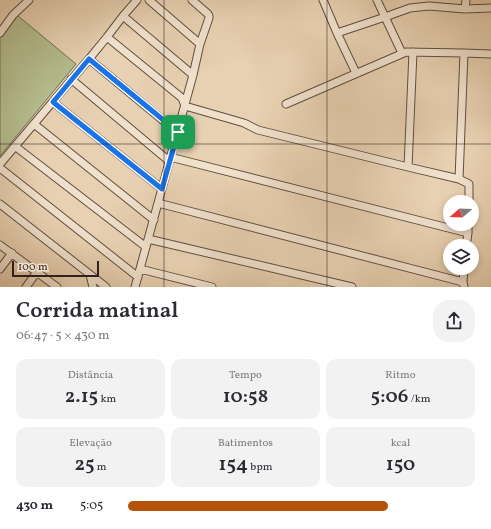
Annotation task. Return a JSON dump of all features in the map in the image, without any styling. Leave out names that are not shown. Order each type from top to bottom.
[{"type":"street","points":[[0,33],[13,15],[29,0]]},
{"type":"street","points":[[0,164],[16,147],[137,0]]},
{"type":"street","points":[[149,0],[200,44]]},
{"type":"street","points":[[135,287],[185,106],[200,44],[209,16],[192,0]]},
{"type":"street","points":[[323,0],[356,73]]},
{"type":"street","points":[[377,0],[402,53]]},
{"type":"street","points":[[414,0],[414,8]]},
{"type":"street","points":[[465,9],[466,0]]},
{"type":"street","points":[[337,33],[414,8],[429,6],[465,9],[491,8]]},
{"type":"street","points":[[123,16],[193,75]]},
{"type":"street","points":[[107,37],[182,98],[185,106]]},
{"type":"street","points":[[286,104],[406,52],[491,54]]},
{"type":"street","points":[[408,167],[414,52]]},
{"type":"street","points":[[459,179],[464,53]]},
{"type":"street","points":[[89,59],[178,132]]},
{"type":"street","points":[[71,80],[170,159],[468,233],[467,239]]},
{"type":"street","points":[[53,102],[162,189]]},
{"type":"street","points":[[185,106],[244,124],[258,130],[459,179],[469,184],[469,195]]},
{"type":"street","points":[[34,124],[154,220]]},
{"type":"street","points":[[16,147],[146,247]]},
{"type":"street","points":[[0,168],[138,277]]},
{"type":"street","points":[[158,203],[463,284]]},
{"type":"street","points":[[0,204],[106,287]]},
{"type":"street","points":[[148,238],[352,287]]},
{"type":"street","points":[[0,244],[57,287]]},
{"type":"street","points":[[0,269],[12,253]]},
{"type":"street","points":[[140,269],[212,287]]},
{"type":"street","points":[[26,287],[37,272]]},
{"type":"street","points":[[90,275],[93,287]]},
{"type":"green space","points":[[17,15],[76,64],[0,156],[0,37]]},
{"type":"route","points":[[89,59],[178,132],[162,189],[53,102],[89,59]]}]
